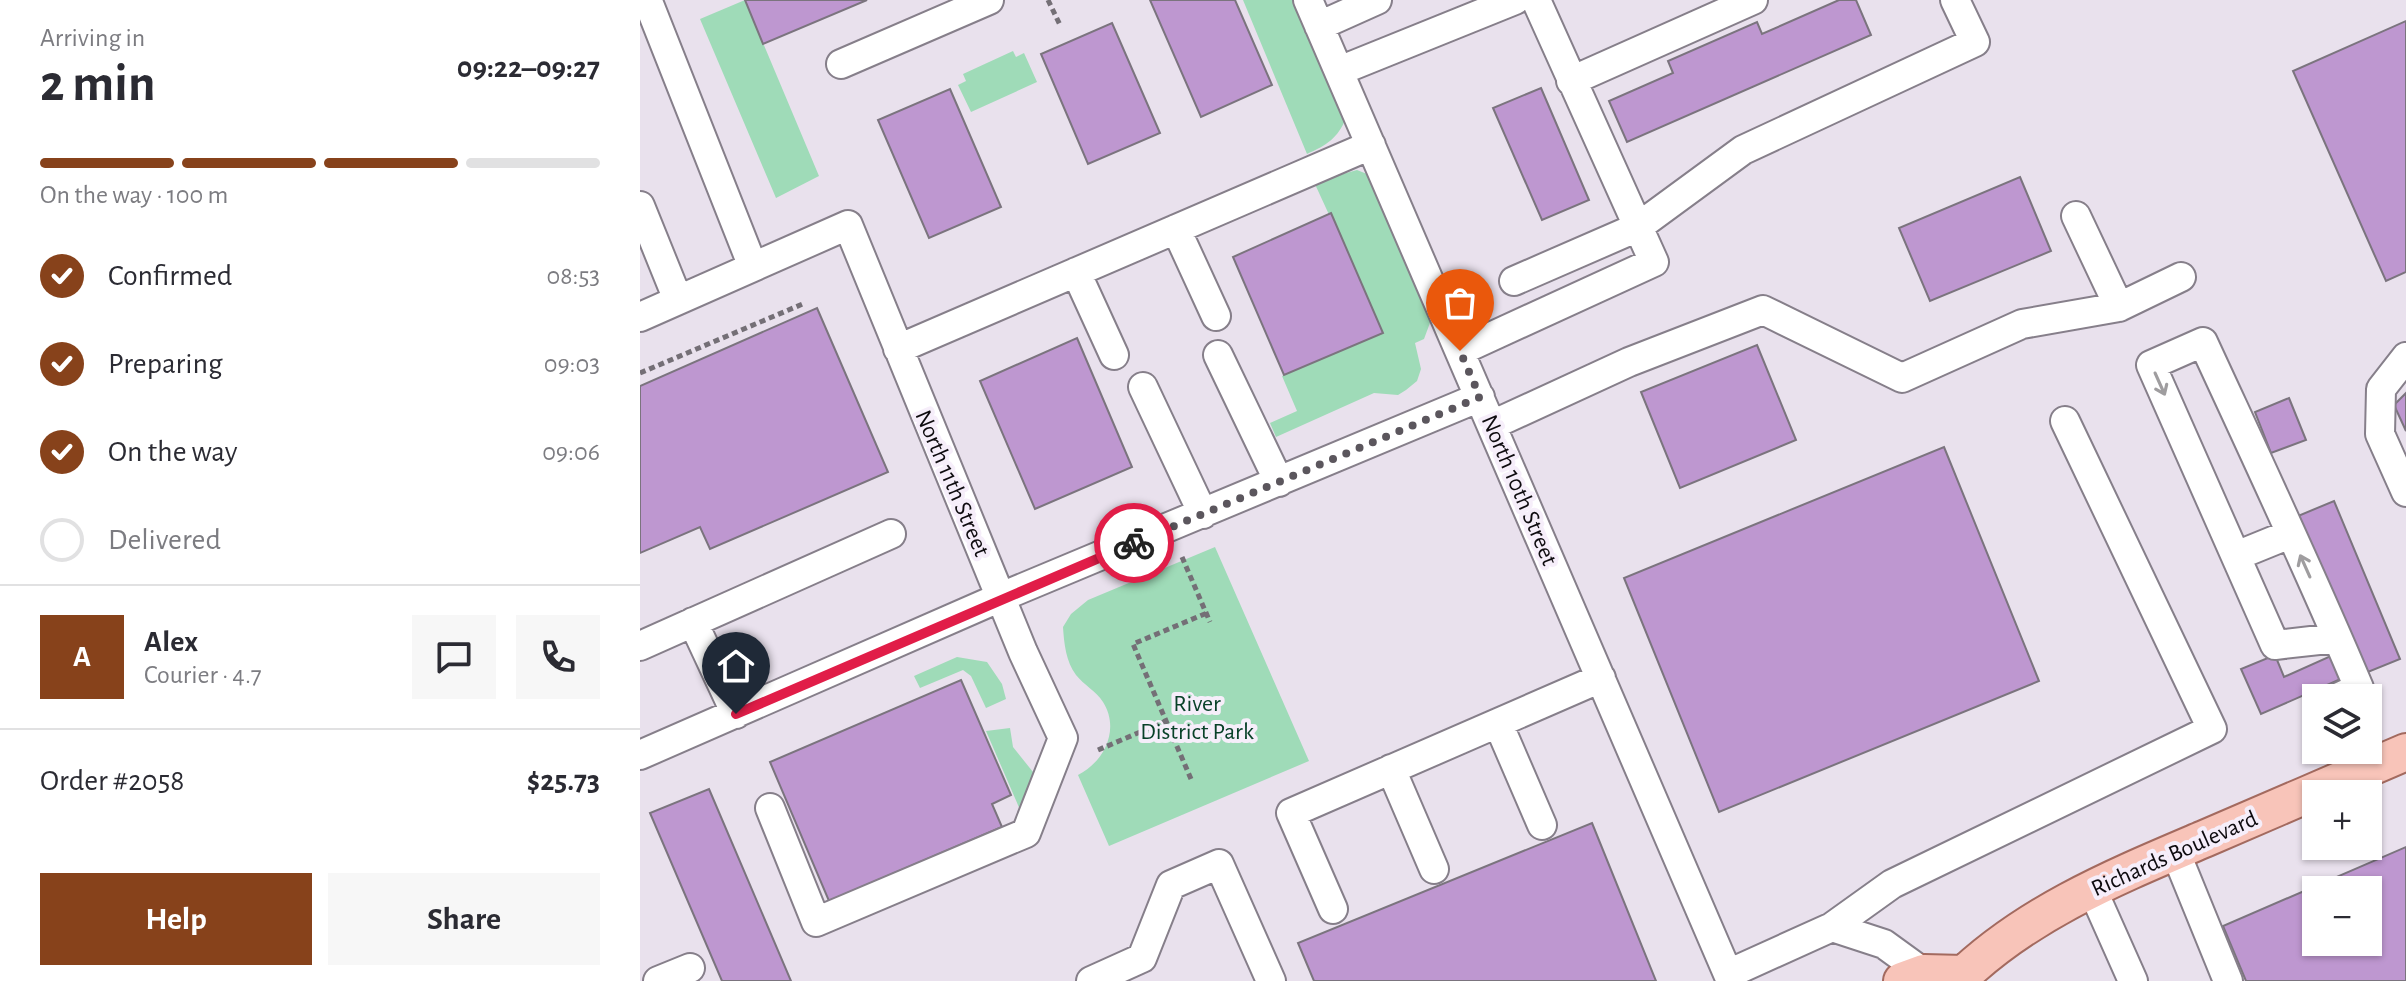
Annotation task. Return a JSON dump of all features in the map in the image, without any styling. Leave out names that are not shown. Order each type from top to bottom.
[{"type":"main road","name":"Richards Boulevard","points":[[2382,756],[2406,752]]},
{"type":"main road","name":"Richards Boulevard","points":[[1943,978],[2092,889],[2353,764]]},
{"type":"street","points":[[841,64],[989,0]]},
{"type":"street","name":"North 10th Street","points":[[1308,0],[1730,978]]},
{"type":"street","points":[[1319,26],[1377,0]]},
{"type":"street","points":[[1339,71],[1515,0]]},
{"type":"street","points":[[1460,351],[1654,262],[1536,0]]},
{"type":"street","points":[[1571,81],[1753,0]]},
{"type":"street","points":[[1514,281],[1638,227],[1743,150],[1975,42],[1955,0]]},
{"type":"street","points":[[640,317],[753,267],[648,4]]},
{"type":"street","points":[[898,349],[1371,145]]},
{"type":"street","points":[[640,206],[678,300]]},
{"type":"street","points":[[2076,216],[2119,307]]},
{"type":"street","name":"North 11th Street","points":[[753,267],[848,225],[1001,597],[1063,738],[1026,833],[816,922],[770,808]]},
{"type":"street","points":[[1176,229],[1216,316]]},
{"type":"street","points":[[1076,272],[1114,355]]},
{"type":"street","points":[[1492,425],[1629,362],[1763,310],[1902,378],[2022,324],[2119,307],[2181,277]]},
{"type":"street","points":[[2337,638],[2275,645],[2151,365],[2203,342],[2337,638],[2357,684]]},
{"type":"street","points":[[1218,355],[1279,482]]},
{"type":"street","points":[[2406,357],[2381,389],[2380,434],[2406,492]]},
{"type":"street","points":[[1143,387],[1203,514]]},
{"type":"street","points":[[640,755],[1001,597],[1480,397]]},
{"type":"street","points":[[1730,978],[1832,927],[1892,884],[2212,729],[2065,421]]},
{"type":"street","points":[[640,646],[891,534]]},
{"type":"street","points":[[2236,556],[2290,534]]},
{"type":"street","points":[[693,622],[736,714]]},
{"type":"street","points":[[1333,909],[1291,813],[1601,678]]},
{"type":"street","points":[[1498,723],[1542,825]]},
{"type":"street","points":[[1391,769],[1434,869]]},
{"type":"street","points":[[2175,851],[2228,981]]},
{"type":"street","points":[[1091,981],[1142,958],[1171,885],[1219,864],[1271,981]]},
{"type":"street","points":[[2092,889],[2133,981]]},
{"type":"street","points":[[1832,927],[1884,944],[1943,978]]},
{"type":"street","points":[[658,981],[690,968]]},
{"type":"path","points":[[1048,0],[1060,25]]},
{"type":"path","points":[[640,373],[805,303]]},
{"type":"path","points":[[1182,557],[1210,622]]},
{"type":"path","points":[[1191,779],[1133,644],[1207,613]]},
{"type":"path","points":[[1098,750],[1166,721]]},
{"type":"green space","points":[[745,0],[819,176],[776,198],[700,19]]},
{"type":"green space","points":[[1243,0],[1299,0],[1346,118],[1331,140],[1307,154]]},
{"type":"green space","points":[[1013,51],[1016,57],[1024,53],[1037,82],[971,112],[958,85],[966,81],[963,74]]},
{"type":"green space","points":[[1357,170],[1372,176],[1434,312],[1424,339],[1415,343],[1421,369],[1417,381],[1398,395],[1374,393],[1276,437],[1270,423],[1297,411],[1282,376],[1383,332],[1314,182]]},
{"type":"green space","name":"River District Park","points":[[1215,547],[1309,761],[1109,846],[1078,775],[1096,761],[1107,743],[1110,733],[1108,712],[1100,698],[1073,670],[1066,652],[1063,627],[1071,614],[1088,600]]},
{"type":"green space","points":[[957,657],[987,662],[1002,684],[1006,699],[986,708],[971,676],[963,670],[920,688],[914,676]]},
{"type":"green space","points":[[1010,728],[1013,747],[1033,772],[1021,812],[986,731]]},
{"type":"building","points":[[745,0],[867,0],[763,44]]},
{"type":"building","points":[[1150,0],[1235,0],[1272,85],[1201,117]]},
{"type":"building","points":[[1839,0],[1856,0],[1871,35],[1627,142],[1609,101],[1673,73],[1668,61],[1757,22],[1762,34]]},
{"type":"building","points":[[2406,21],[2406,272],[2386,281],[2293,71]]},
{"type":"building","points":[[1112,23],[1160,133],[1088,164],[1041,54]]},
{"type":"building","points":[[1541,88],[1589,200],[1542,220],[1493,108]]},
{"type":"building","points":[[950,89],[1001,207],[929,238],[878,120]]},
{"type":"building","points":[[2020,177],[2051,251],[1930,301],[1899,228]]},
{"type":"building","points":[[1331,213],[1383,333],[1284,375],[1233,257]]},
{"type":"building","points":[[817,308],[888,472],[710,549],[700,527],[640,553],[640,386]]},
{"type":"building","points":[[1077,338],[1132,467],[1035,509],[980,381]]},
{"type":"building","points":[[1757,345],[1796,440],[1680,488],[1641,392]]},
{"type":"building","points":[[2406,393],[2406,431],[2394,405]]},
{"type":"building","points":[[2289,398],[2306,440],[2271,453],[2255,412]]},
{"type":"building","points":[[1944,447],[2039,681],[1719,812],[1624,578]]},
{"type":"building","points":[[2334,501],[2400,659],[2363,674],[2298,516]]},
{"type":"building","points":[[2275,655],[2284,677],[2333,655],[2343,678],[2329,684],[2302,684],[2302,696],[2261,714],[2241,669]]},
{"type":"building","points":[[961,680],[1011,795],[992,804],[1002,827],[829,901],[770,762]]},
{"type":"building","points":[[709,789],[791,981],[722,981],[650,813]]},
{"type":"building","points":[[1592,823],[1656,981],[1314,981],[1298,943]]},
{"type":"building","points":[[2406,847],[2406,981],[2246,981],[2223,926],[2302,892],[2302,956],[2382,956],[2382,876],[2339,876],[2382,860]]},
{"type":"way so far","points":[[1134,543],[1480,397],[1460,351]]},
{"type":"route","points":[[736,714],[1001,597],[1134,543]]}]
